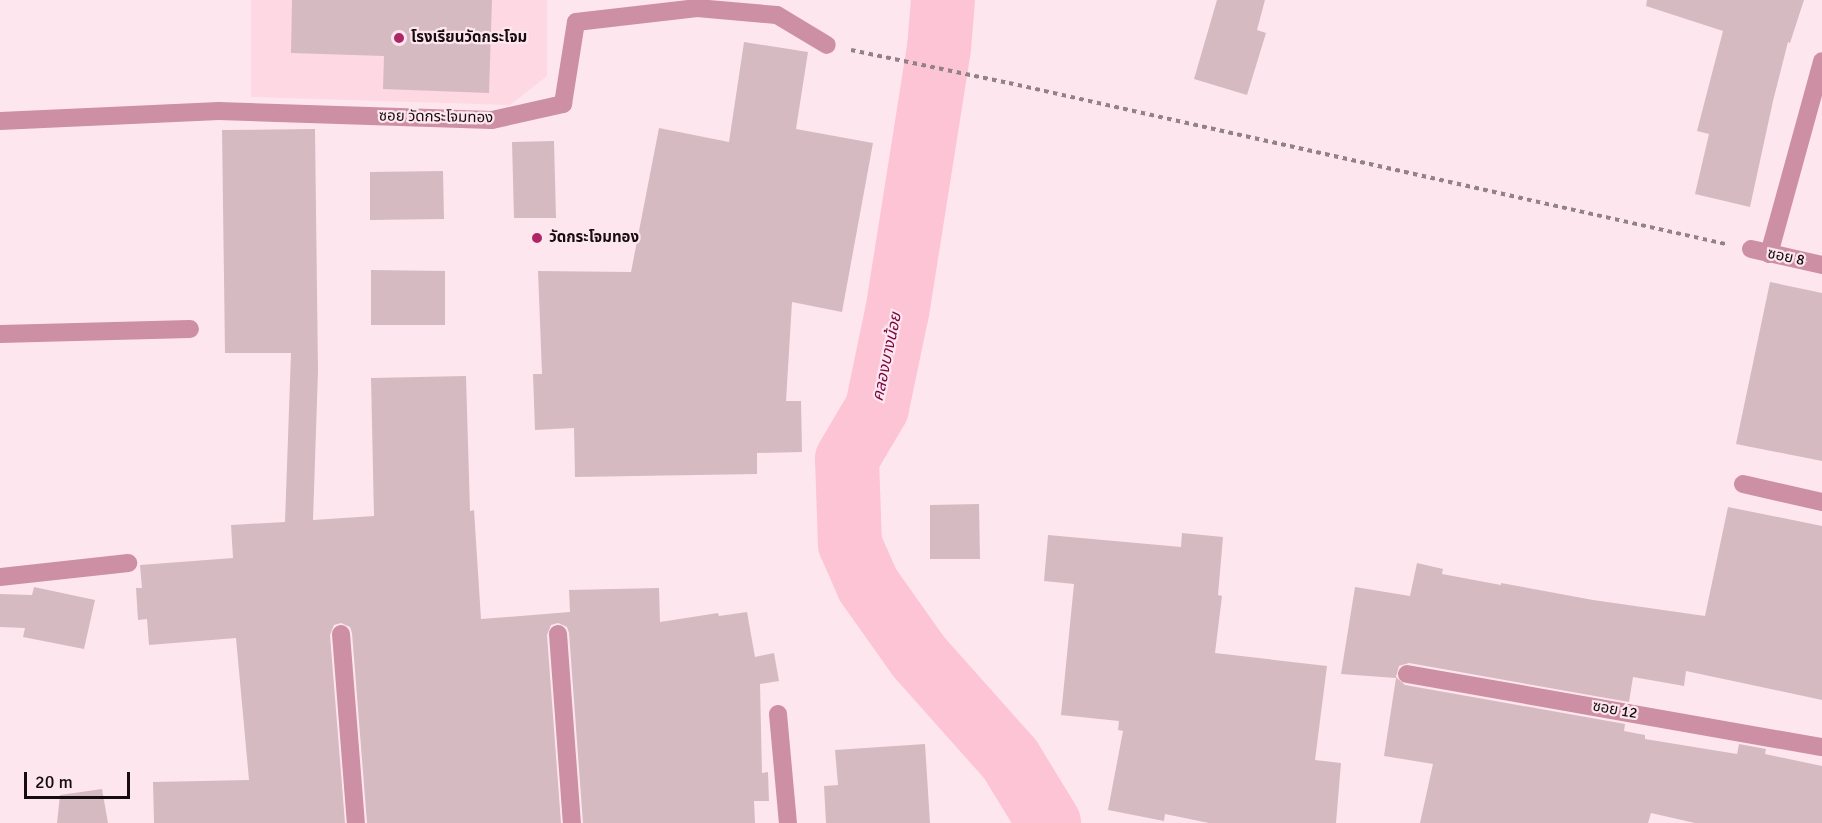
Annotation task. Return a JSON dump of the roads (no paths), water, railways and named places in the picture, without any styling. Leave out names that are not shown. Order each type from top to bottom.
[{"type":"street","name":"ซอย วัดกระโจมทอง","points":[[0,121],[219,111],[492,120],[563,104],[576,22],[697,8],[777,15],[827,45]]},
{"type":"street","points":[[1769,254],[1822,61]]},
{"type":"street","name":"ซอย 8","points":[[1751,249],[1822,265]]},
{"type":"street","points":[[0,334],[190,329]]},
{"type":"street","points":[[1743,484],[1822,502]]},
{"type":"street","points":[[0,577],[128,563]]},
{"type":"street","points":[[341,634],[356,823]]},
{"type":"street","points":[[558,634],[572,823]]},
{"type":"street","name":"ซอย 12","points":[[1407,674],[1822,747]]},
{"type":"street","points":[[778,714],[788,823]]},
{"type":"waterway","name":"คลองบางน้อย","points":[[943,0],[939,48],[897,312],[877,408],[847,459],[850,544],[868,585],[919,657],[1010,759],[1049,823]]},
{"type":"place","name":"โรงเรียนวัดกระโจม","points":[[399,38]]},
{"type":"place","name":"วัดกระโจมทอง","points":[[537,238]]}]
